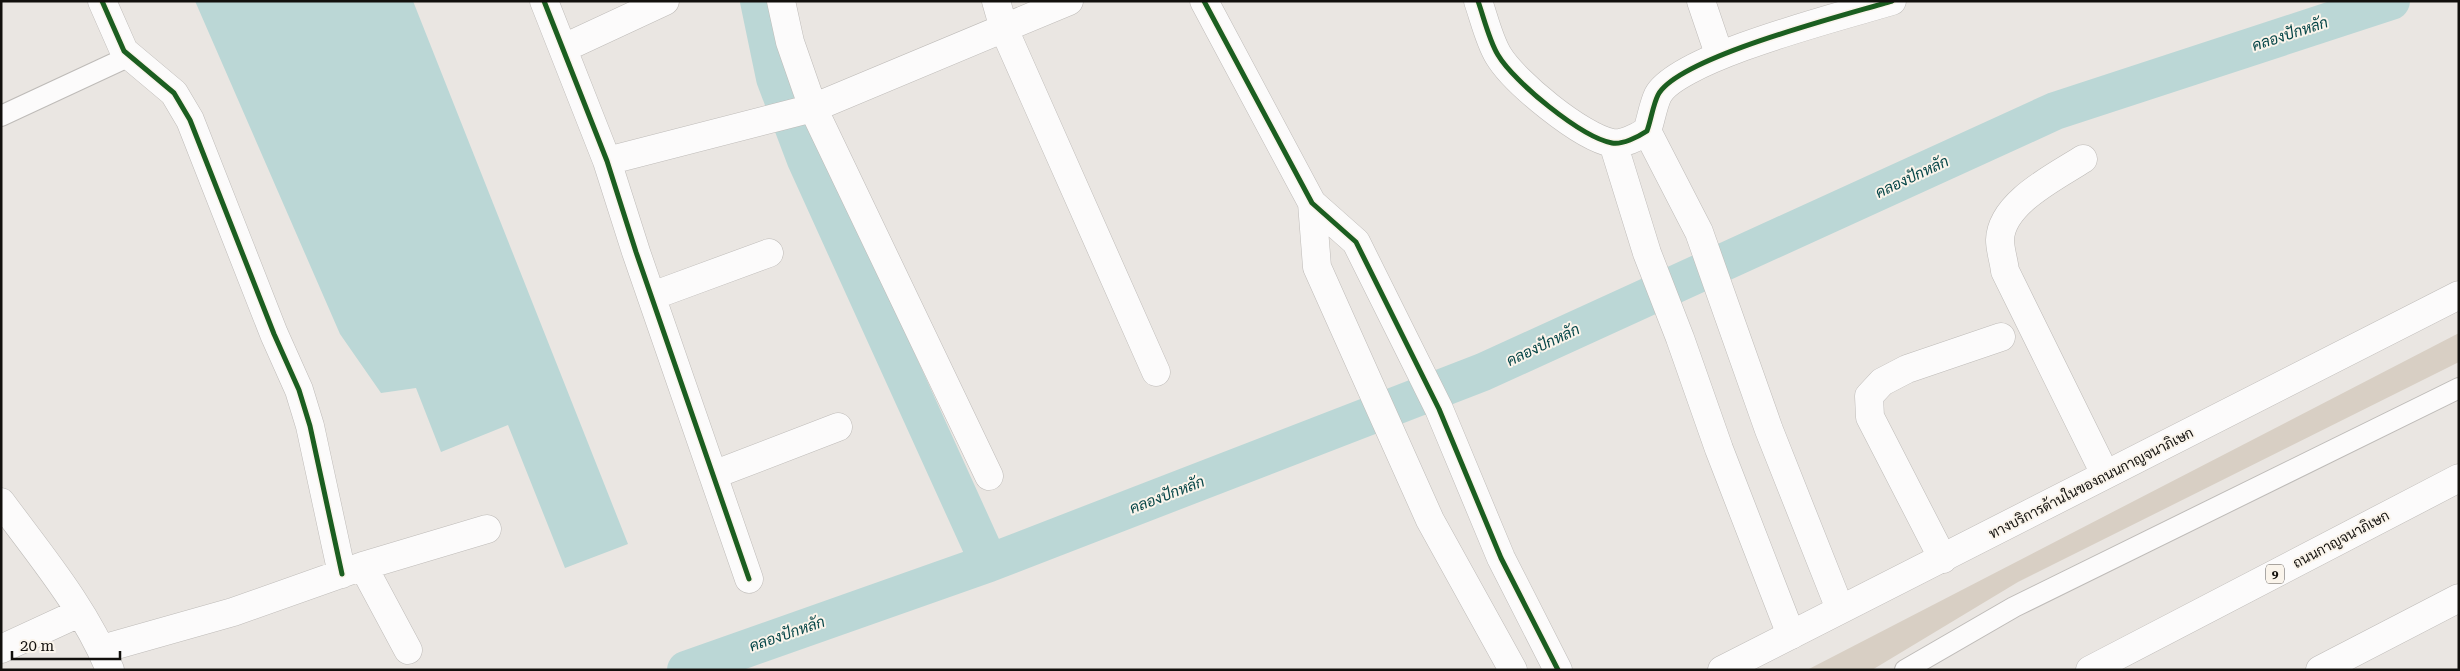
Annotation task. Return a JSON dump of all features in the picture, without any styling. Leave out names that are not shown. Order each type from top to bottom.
[{"type":"main road","points":[[102,1],[124,51],[174,92],[190,120],[274,334],[299,390],[353,570],[408,650]]},
{"type":"main road","points":[[544,1],[607,161],[748,579]]},
{"type":"main road","points":[[564,48],[664,1]]},
{"type":"main road","points":[[781,1],[806,110],[989,476]]},
{"type":"main road","points":[[996,1],[1004,29],[1156,372]]},
{"type":"main road","points":[[607,161],[806,110],[1069,1]]},
{"type":"main road","points":[[1204,1],[1312,203],[1356,242],[1439,409],[1501,558],[1558,670]]},
{"type":"main road","points":[[1478,1],[1497,54],[1518,81],[1542,101],[1594,136],[1613,144],[1638,137],[1647,131],[1658,94],[1683,73],[1719,54],[1892,1]]},
{"type":"main road","points":[[1701,1],[1719,54]]},
{"type":"main road","points":[[1647,131],[1700,232],[1769,430],[1840,609]]},
{"type":"main road","points":[[1613,144],[1647,254],[1680,338],[1719,449],[1791,635]]},
{"type":"main road","points":[[2083,159],[2034,191],[2008,214],[2000,240],[2005,271],[2105,474]]},
{"type":"main road","points":[[1312,203],[1317,267],[1371,383],[1430,520],[1513,670]]},
{"type":"main road","points":[[652,296],[769,252]]},
{"type":"main road","name":"ทางบริการด้านในของถนนกาญจนาภิเษก","points":[[1722,670],[2459,296]]},
{"type":"main road","points":[[1943,559],[1870,417],[1869,396],[1882,382],[1907,369],[2001,336]]},
{"type":"main road","points":[[713,475],[838,427]]},
{"type":"main road","name":"ถนนกาญจนาภิเษก","points":[[2090,670],[2459,478]]},
{"type":"main road","points":[[1,502],[79,613],[106,659],[353,570],[487,529]]},
{"type":"main road","points":[[2320,670],[2459,598]]},
{"type":"main road","points":[[1,649],[79,613]]},
{"type":"lane","points":[[1,116],[130,56]]},
{"type":"lane","points":[[1905,670],[2014,608],[2459,388]]},
{"type":"shaded area","points":[[2459,333],[2459,362],[2018,582],[1872,670],[1807,670]]},
{"type":"water","points":[[195,1],[413,1],[628,544],[565,568],[508,425],[441,452],[416,388],[381,393],[340,334]]},
{"type":"waterway","points":[[759,1],[775,78],[806,160],[989,563]]},
{"type":"waterway","name":"คลองปักหลัก","points":[[686,670],[989,563],[1483,372],[2055,111],[2391,1]]},
{"type":"cycle path","points":[[102,1],[124,51],[174,93],[190,120],[274,334],[299,390],[310,426],[342,574]]},
{"type":"cycle path","points":[[544,1],[607,161],[636,252],[749,579]]},
{"type":"cycle path","points":[[1204,1],[1312,203],[1356,242],[1439,409],[1501,558],[1558,670]]},
{"type":"cycle path","points":[[1478,1],[1489,36],[1498,55],[1518,79],[1549,107],[1583,131],[1612,143],[1630,140],[1647,131],[1658,95],[1672,81],[1697,66],[1765,39],[1892,1]]}]
